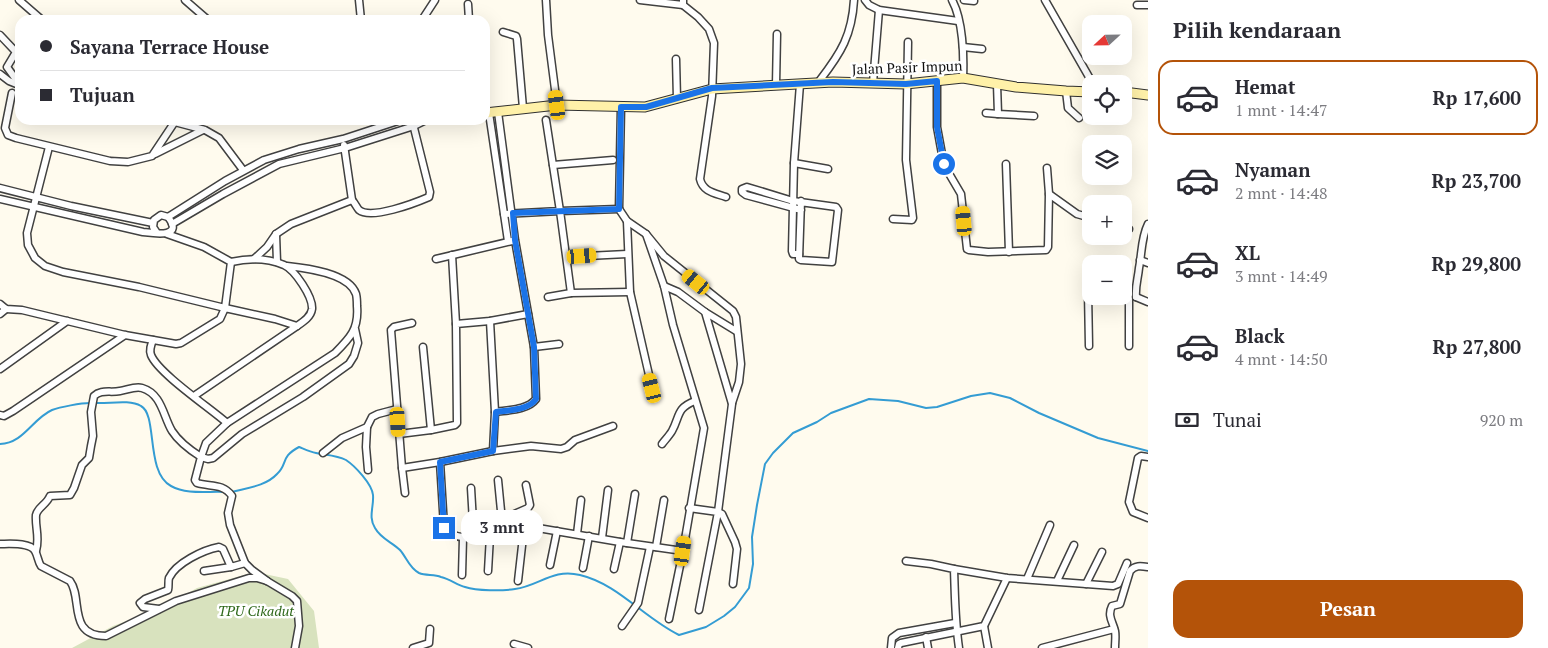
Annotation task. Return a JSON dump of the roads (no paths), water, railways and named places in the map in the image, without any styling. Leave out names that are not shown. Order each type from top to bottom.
[{"type":"street","points":[[19,0],[36,15]]},
{"type":"street","points":[[185,0],[202,15]]},
{"type":"street","points":[[359,0],[360,15]]},
{"type":"street","points":[[425,15],[435,0]]},
{"type":"street","points":[[546,0],[548,35],[557,105]]},
{"type":"street","points":[[640,0],[683,2],[709,29],[714,43],[712,88],[700,179],[701,185],[707,191],[726,197]]},
{"type":"street","points":[[820,83],[820,80],[838,55],[850,31],[854,0]]},
{"type":"street","points":[[865,0],[869,5],[879,10],[958,21]]},
{"type":"street","points":[[952,0],[957,12],[963,47],[963,78]]},
{"type":"street","points":[[964,0],[974,1]]},
{"type":"street","points":[[1045,0],[1088,75]]},
{"type":"street","points":[[1144,0],[1137,5],[1148,5]]},
{"type":"street","points":[[468,4],[469,15]]},
{"type":"street","points":[[873,83],[879,10]]},
{"type":"street","points":[[502,32],[516,36],[517,39],[523,108]]},
{"type":"street","points":[[776,85],[777,34]]},
{"type":"street","points":[[0,35],[15,49]]},
{"type":"street","points":[[893,220],[912,220],[913,218],[906,160],[908,42]]},
{"type":"street","points":[[963,47],[982,49]]},
{"type":"street","points":[[15,55],[7,67],[15,78]]},
{"type":"street","points":[[676,59],[677,99]]},
{"type":"street","points":[[0,74],[15,83]]},
{"type":"street","name":"Jalan Pasir Impun","points":[[491,112],[557,105],[646,107],[712,88],[820,83],[906,84],[963,78],[997,84],[1082,92]]},
{"type":"street","points":[[937,81],[937,127],[944,164],[952,181],[962,194],[967,248],[969,250],[988,252],[1046,250],[1048,247],[1049,194],[1047,168]]},
{"type":"street","points":[[798,254],[793,254],[792,251],[792,209],[800,84]]},
{"type":"street","points":[[997,84],[998,114]]},
{"type":"street","points":[[1066,91],[1067,105],[1079,118]]},
{"type":"street","points":[[12,93],[5,128],[6,133],[16,138],[49,147],[110,161],[128,162],[152,156],[203,130]]},
{"type":"street","points":[[1132,93],[1148,95]]},
{"type":"street","points":[[621,107],[619,209],[627,221],[646,234],[664,256],[733,311],[736,316],[736,332],[741,364],[739,382],[732,404],[718,512],[699,610]]},
{"type":"street","points":[[491,112],[502,139],[513,213],[512,241]]},
{"type":"street","points":[[491,112],[493,140],[504,214],[512,241],[534,347],[536,399],[534,402],[522,407],[496,412]]},
{"type":"street","points":[[986,113],[1034,116]]},
{"type":"street","points":[[546,120],[571,294]]},
{"type":"street","points":[[152,156],[172,125]]},
{"type":"street","points":[[187,125],[219,138],[243,170]]},
{"type":"street","points":[[168,217],[243,170],[264,160],[343,139],[386,125]]},
{"type":"street","points":[[172,224],[222,194],[272,168],[299,158],[345,148],[408,125]]},
{"type":"street","points":[[343,139],[352,200],[360,211],[370,214],[382,212],[429,197],[430,192],[413,125]]},
{"type":"street","points":[[493,140],[502,139]]},
{"type":"street","points":[[49,147],[27,233],[28,245],[35,258],[45,266],[63,272],[139,287],[275,319],[297,326]]},
{"type":"street","points":[[553,165],[613,160]]},
{"type":"street","points":[[794,162],[828,169]]},
{"type":"street","points":[[1006,164],[1009,252]]},
{"type":"street","points":[[801,202],[801,210],[798,254],[801,260],[832,262],[838,210],[834,206],[793,201],[747,187],[742,189],[742,192],[746,194],[792,209],[801,210]]},
{"type":"street","points":[[0,188],[153,223]]},
{"type":"street","points":[[1049,194],[1077,214],[1082,215]]},
{"type":"street","points":[[0,199],[143,232],[166,234],[204,247],[231,262],[254,259],[315,270],[337,277],[348,283],[356,294],[358,318],[355,329],[335,353],[226,423],[206,443],[195,480],[197,483],[216,484],[230,493],[228,513],[230,525],[246,563],[252,570],[297,601],[298,626],[295,648]]},
{"type":"street","points":[[254,259],[276,234],[291,224],[352,200]]},
{"type":"street","points":[[504,214],[619,209]]},
{"type":"street","points":[[157,233],[154,230],[153,223],[161,215],[168,217],[172,224],[172,228],[166,234]]},
{"type":"street","points":[[627,221],[630,292],[652,388]]},
{"type":"street","points":[[1148,224],[1142,239],[1140,260],[1132,298],[1148,302]]},
{"type":"street","points":[[276,234],[277,262]]},
{"type":"street","points":[[646,234],[664,286],[673,325],[704,431],[669,619]]},
{"type":"street","points":[[436,259],[512,241]]},
{"type":"street","points":[[567,258],[628,254]]},
{"type":"street","points":[[399,434],[431,430],[457,423],[456,324],[452,255]]},
{"type":"street","points":[[1140,260],[1148,263]]},
{"type":"street","points":[[0,304],[6,309],[22,310],[125,335],[176,344],[220,319],[225,308],[231,262]]},
{"type":"street","points":[[194,396],[308,318],[312,310],[311,302],[295,273],[287,266]]},
{"type":"street","points":[[664,286],[678,292],[736,332]]},
{"type":"street","points":[[548,297],[571,294],[630,292]]},
{"type":"street","points":[[1088,305],[1089,346]]},
{"type":"street","points":[[1129,346],[1132,305]]},
{"type":"street","points":[[0,314],[6,309]]},
{"type":"street","points":[[705,312],[732,404]]},
{"type":"street","points":[[456,324],[490,321],[528,314]]},
{"type":"street","points":[[0,369],[67,321]]},
{"type":"street","points":[[490,321],[496,412],[493,451]]},
{"type":"street","points":[[406,493],[402,468],[391,330],[394,327],[412,323]]},
{"type":"street","points":[[267,581],[249,578],[176,600],[106,636],[99,636],[88,631],[79,618],[73,585],[61,576],[41,566],[36,551],[38,540],[37,510],[48,502],[50,496],[70,496],[82,465],[89,458],[93,436],[92,400],[96,394],[101,392],[118,392],[136,387],[145,389],[159,401],[172,431],[189,450],[201,457],[213,458],[242,434],[303,397],[349,364],[358,343],[355,329]]},
{"type":"street","points":[[0,415],[4,416],[13,412],[125,335]]},
{"type":"street","points":[[153,340],[150,354],[153,359],[168,375],[226,423]]},
{"type":"street","points":[[534,347],[559,344]]},
{"type":"street","points":[[423,347],[431,430]]},
{"type":"street","points":[[662,444],[673,430],[679,412],[687,404],[695,402]]},
{"type":"street","points":[[368,470],[366,427],[372,417],[397,409]]},
{"type":"street","points":[[402,468],[531,446],[561,449],[575,440],[613,426]]},
{"type":"street","points":[[323,453],[342,438],[366,427]]},
{"type":"street","points":[[1148,457],[1142,456],[1138,458],[1129,502],[1133,512],[1148,518]]},
{"type":"street","points":[[440,462],[444,528],[450,534],[474,539],[524,528],[538,528],[683,551]]},
{"type":"street","points":[[498,480],[502,521]]},
{"type":"street","points":[[473,525],[502,521],[524,511],[530,505],[526,485]]},
{"type":"street","points":[[471,488],[474,539]]},
{"type":"street","points":[[602,538],[608,490]]},
{"type":"street","points":[[627,543],[635,494]]},
{"type":"street","points":[[577,534],[581,500]]},
{"type":"street","points":[[622,626],[638,603],[664,500]]},
{"type":"street","points":[[689,508],[722,514],[736,542],[737,556],[733,584]]},
{"type":"street","points":[[1027,579],[1050,526]]},
{"type":"street","points":[[518,581],[524,528]]},
{"type":"street","points":[[550,566],[557,531]]},
{"type":"street","points":[[488,571],[490,536]]},
{"type":"street","points":[[582,568],[589,536]]},
{"type":"street","points":[[462,575],[463,538]]},
{"type":"street","points":[[614,569],[620,542]]},
{"type":"street","points":[[0,544],[26,545],[36,551]]},
{"type":"street","points":[[1057,581],[1074,545]]},
{"type":"street","points":[[161,609],[143,607],[140,603],[144,599],[168,590],[169,578],[185,561],[198,554],[219,547],[223,549],[231,567]]},
{"type":"street","points":[[1086,584],[1102,552]]},
{"type":"street","points":[[906,560],[1007,578],[1116,586],[1127,563]]},
{"type":"street","points":[[204,571],[246,563]]},
{"type":"street","points":[[1115,648],[1110,610],[1112,606],[1120,604],[1130,571],[1133,567],[1148,567]]},
{"type":"street","points":[[954,569],[955,623],[959,648]]},
{"type":"street","points":[[988,648],[984,626],[1007,578]]},
{"type":"street","points":[[891,648],[892,638],[899,633],[955,623]]},
{"type":"street","points":[[898,648],[901,643],[956,630],[984,626]]},
{"type":"street","points":[[412,648],[430,643],[430,629]]},
{"type":"street","points":[[1042,648],[1114,629]]},
{"type":"street","points":[[926,637],[928,648]]},
{"type":"street","points":[[514,644],[528,648]]},
{"type":"waterway","points":[[232,492],[256,486],[273,478],[289,454],[299,447],[314,453],[339,457],[354,466],[370,486],[373,495],[372,520],[377,532],[400,550],[410,566],[419,573],[438,576],[470,588],[490,590],[510,590],[524,587],[562,574],[580,575],[594,579],[619,593],[654,620],[679,635],[706,627],[724,616],[735,607],[749,588],[753,564],[752,537],[765,464],[793,433],[831,413],[869,399],[898,401],[926,408],[937,407],[971,396],[990,393],[1010,398],[1039,413],[1098,438],[1148,451]]},
{"type":"waterway","points":[[0,444],[15,440],[52,410],[90,403]]},
{"type":"waterway","points":[[95,403],[131,403],[141,406],[146,411],[158,469],[163,479],[171,486],[191,492],[225,492]]},
{"type":"park label","name":"TPU Cikadut","points":[[256,610]]}]
